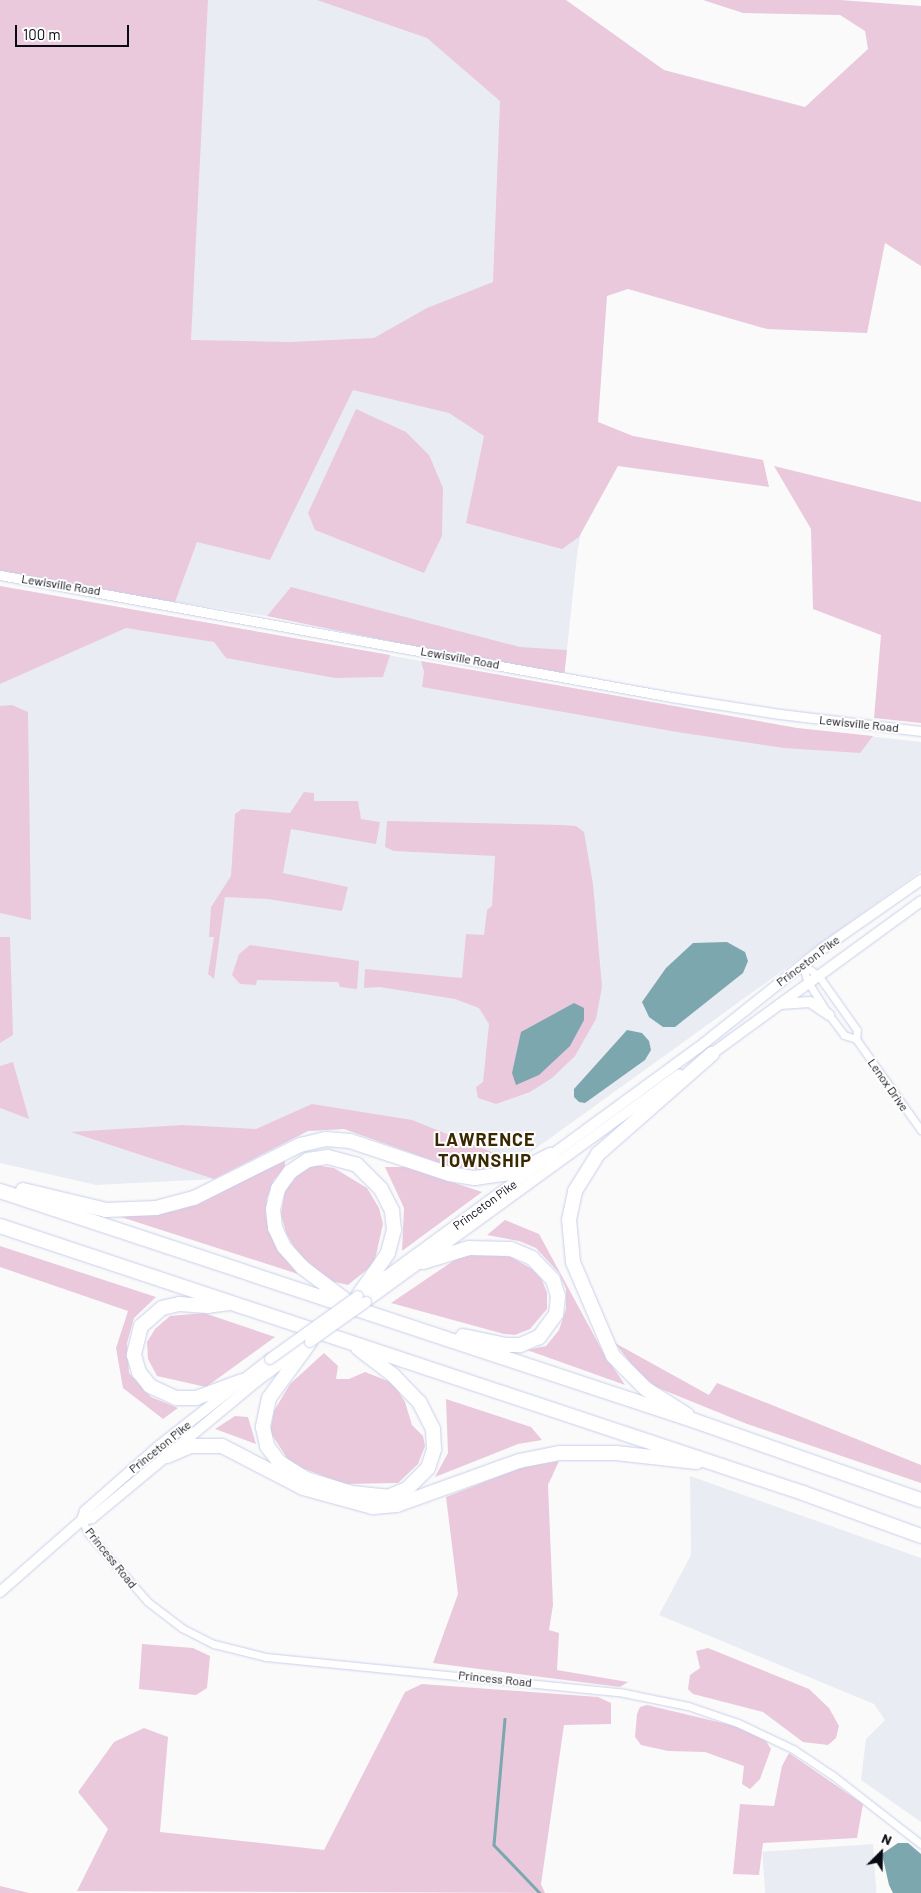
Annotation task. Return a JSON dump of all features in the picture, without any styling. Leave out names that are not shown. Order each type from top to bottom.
[{"type":"highway","points":[[695,1421],[639,1383],[613,1356],[573,1262],[569,1220],[575,1191],[598,1154],[712,1054]]},
{"type":"highway","points":[[1,1191],[25,1190],[106,1210],[156,1208],[194,1198],[300,1144],[326,1139],[350,1141],[449,1174],[475,1178],[517,1172],[551,1155]]},
{"type":"highway","points":[[358,1296],[391,1272],[393,1218],[388,1200],[374,1179],[348,1160],[328,1157],[308,1160],[290,1172],[274,1199],[273,1219],[279,1238],[302,1267],[344,1296],[360,1311]]},
{"type":"highway","points":[[1,1191],[695,1421],[921,1500]]},
{"type":"highway","points":[[0,1226],[706,1461],[921,1536]]},
{"type":"highway","points":[[423,1262],[469,1248],[511,1249],[540,1264],[553,1280],[558,1296],[552,1323],[529,1342],[506,1345],[450,1332],[434,1335]]},
{"type":"highway","points":[[231,1303],[162,1308],[141,1326],[134,1355],[139,1372],[150,1386],[176,1398],[196,1398],[242,1381]]},
{"type":"highway","points":[[310,1342],[277,1367],[263,1416],[267,1446],[279,1462],[306,1479],[352,1493],[382,1497],[398,1494],[416,1483],[428,1468],[434,1449],[433,1429],[419,1402],[393,1375],[355,1345]]},
{"type":"highway","points":[[166,1456],[191,1446],[222,1446],[303,1488],[373,1507],[397,1505],[519,1461],[560,1453],[607,1452],[681,1463],[706,1461]]},
{"type":"main road","name":"Princeton Pike","points":[[310,1342],[391,1272],[698,1048],[802,964],[921,880]]},
{"type":"main road","name":"Princeton Pike","points":[[391,1272],[423,1262],[467,1227],[712,1054],[921,901]]},
{"type":"main road","points":[[780,1004],[810,1002],[829,1015]]},
{"type":"main road","name":"Princeton Pike","points":[[0,1592],[82,1520],[92,1518],[277,1367],[358,1296]]},
{"type":"main road","name":"Princeton Pike","points":[[82,1520],[85,1511],[152,1452],[242,1381],[277,1367]]},
{"type":"street","name":"Lewisville Road","points":[[0,575],[671,697],[806,718],[921,731]]},
{"type":"street","name":"Lenox Drive","points":[[802,964],[818,975],[857,1030],[856,1039]]},
{"type":"street","name":"Lenox Drive","points":[[802,964],[808,982],[829,1015],[844,1035],[856,1039],[921,1130]]},
{"type":"street","name":"Princess Road","points":[[82,1520],[88,1533],[148,1602],[182,1628],[214,1644],[266,1656],[624,1694],[688,1706],[738,1723],[793,1749],[832,1776],[921,1844]]},
{"type":"shaded area","points":[[0,0],[550,0],[598,422],[577,556],[564,677],[267,616],[0,575]]},
{"type":"shaded area","points":[[0,0],[208,0],[191,340],[290,342],[374,338],[427,308],[493,282],[500,101],[427,38],[317,0],[566,0],[664,70],[805,107],[868,49],[865,31],[840,15],[743,13],[703,0],[840,0],[921,6],[921,266],[885,243],[867,333],[767,329],[628,289],[607,296],[598,422],[633,436],[763,460],[769,487],[618,466],[579,537],[562,549],[466,523],[484,436],[449,413],[353,390],[270,560],[197,542],[175,602],[0,575]]},
{"type":"shaded area","points":[[356,409],[406,432],[429,455],[443,488],[442,536],[424,573],[315,530],[308,513]]},
{"type":"shaded area","points":[[774,466],[921,502],[921,723],[874,718],[881,635],[813,609],[811,529]]},
{"type":"shaded area","points":[[0,586],[797,728],[921,742],[921,871],[517,1162],[487,1170],[451,1167],[344,1129],[308,1131],[214,1179],[96,1185],[0,1163]]},
{"type":"shaded area","points":[[0,586],[390,655],[383,677],[335,678],[226,658],[214,642],[126,628],[0,684]]},
{"type":"shaded area","points":[[291,587],[520,647],[567,650],[564,677],[267,616]]},
{"type":"shaded area","points":[[421,661],[797,728],[873,736],[860,753],[784,748],[677,732],[422,687],[424,672]]},
{"type":"shaded area","points":[[12,705],[28,712],[31,920],[0,913],[0,706]]},
{"type":"shaded area","points":[[304,792],[314,793],[314,801],[358,801],[361,819],[380,822],[376,844],[291,829],[283,873],[348,887],[342,911],[268,899],[225,897],[214,979],[208,974],[214,937],[209,937],[211,907],[231,876],[235,814],[242,809],[290,813]]},
{"type":"shaded area","points":[[387,821],[562,825],[576,826],[584,832],[593,884],[602,987],[596,1019],[575,1056],[552,1078],[530,1092],[496,1104],[478,1098],[476,1087],[483,1082],[489,1024],[479,1008],[455,999],[380,987],[364,988],[365,969],[462,978],[466,934],[484,935],[487,910],[492,906],[495,856],[394,851],[385,847]]},
{"type":"shaded area","points":[[0,937],[10,937],[13,1035],[0,1043]]},
{"type":"shaded area","points":[[250,945],[359,961],[357,989],[340,987],[338,982],[257,980],[256,985],[240,984],[232,975],[239,954]]},
{"type":"shaded area","points":[[13,1062],[29,1119],[0,1108],[0,1066]]},
{"type":"shaded area","points":[[312,1104],[412,1120],[517,1162],[487,1170],[451,1167],[344,1129],[308,1131],[214,1179],[71,1132],[183,1125],[256,1129]]},
{"type":"shaded area","points":[[285,1161],[285,1167],[274,1180],[267,1198],[266,1216],[277,1248],[298,1274],[121,1217],[178,1210]]},
{"type":"shaded area","points":[[315,1165],[334,1168],[367,1188],[379,1208],[383,1224],[374,1264],[348,1285],[326,1280],[295,1249],[286,1233],[281,1214],[285,1191],[301,1171]]},
{"type":"shaded area","points":[[385,1167],[407,1167],[482,1192],[402,1251],[404,1208]]},
{"type":"shaded area","points":[[505,1220],[539,1234],[603,1352],[625,1385],[527,1350],[546,1346],[559,1330],[566,1309],[566,1289],[559,1273],[536,1248],[519,1241],[487,1235]]},
{"type":"shaded area","points":[[0,1246],[156,1297],[134,1318],[127,1343],[129,1373],[151,1397],[178,1408],[163,1419],[123,1388],[116,1348],[128,1311],[0,1267]]},
{"type":"shaded area","points":[[484,1253],[511,1257],[532,1269],[542,1280],[547,1293],[547,1309],[530,1329],[515,1335],[504,1334],[391,1303],[459,1257]]},
{"type":"shaded area","points":[[204,1313],[275,1337],[206,1387],[157,1376],[148,1359],[147,1342],[155,1329],[170,1316]]},
{"type":"shaded area","points":[[615,1343],[709,1395],[717,1383],[921,1465],[921,1483],[747,1424],[646,1383]]},
{"type":"shaded area","points":[[324,1353],[338,1366],[336,1379],[349,1379],[365,1372],[393,1383],[405,1402],[412,1425],[423,1436],[425,1446],[418,1464],[398,1483],[345,1484],[291,1464],[270,1432],[274,1411],[290,1384]]},
{"type":"shaded area","points":[[446,1399],[531,1427],[542,1440],[518,1444],[435,1477],[448,1453]]},
{"type":"shaded area","points":[[235,1416],[248,1417],[256,1444],[215,1429]]},
{"type":"shaded area","points":[[559,1461],[548,1485],[553,1605],[549,1630],[559,1633],[557,1670],[628,1682],[620,1687],[433,1663],[458,1594],[446,1497],[523,1467]]},
{"type":"shaded area","points":[[690,1476],[921,1558],[921,1822],[861,1780],[866,1739],[885,1720],[874,1704],[659,1615],[691,1555]]},
{"type":"shaded area","points":[[142,1644],[193,1648],[210,1656],[207,1688],[196,1695],[139,1689]]},
{"type":"shaded area","points":[[708,1648],[809,1689],[829,1708],[839,1726],[836,1738],[828,1745],[803,1742],[763,1712],[693,1694],[688,1689],[690,1675],[700,1668],[696,1651]]},
{"type":"shaded area","points":[[422,1684],[598,1697],[611,1703],[611,1724],[564,1725],[541,1884],[545,1893],[77,1891],[108,1829],[78,1792],[114,1742],[144,1728],[168,1737],[160,1832],[324,1850],[405,1692]]},
{"type":"shaded area","points":[[647,1705],[735,1726],[766,1741],[771,1749],[760,1779],[750,1789],[742,1784],[744,1766],[705,1752],[668,1751],[641,1745],[635,1737],[637,1714],[640,1707]]},
{"type":"shaded area","points":[[789,1753],[863,1804],[857,1838],[763,1843],[759,1875],[733,1874],[740,1804],[774,1806],[782,1766]]},
{"type":"shaded area","points":[[873,1844],[876,1893],[765,1893],[762,1852]]},
{"type":"shaded area","points":[[0,1886],[29,1893],[0,1893]]},
{"type":"water","points":[[727,942],[745,952],[748,961],[743,973],[675,1027],[663,1027],[649,1017],[642,1002],[666,968],[693,943]]},
{"type":"water","points":[[574,1003],[584,1008],[584,1020],[570,1046],[539,1075],[516,1085],[512,1073],[521,1032]]},
{"type":"water","points":[[627,1030],[642,1033],[649,1041],[651,1050],[645,1060],[585,1103],[579,1102],[574,1097],[574,1089]]},
{"type":"water","points":[[898,1843],[908,1843],[921,1854],[921,1893],[893,1893],[889,1885],[882,1854]]},
{"type":"waterway","points":[[505,1719],[494,1845],[540,1893]]},
{"type":"district","name":"LAWRENCE TOWNSHIP","points":[[485,1150]]}]
